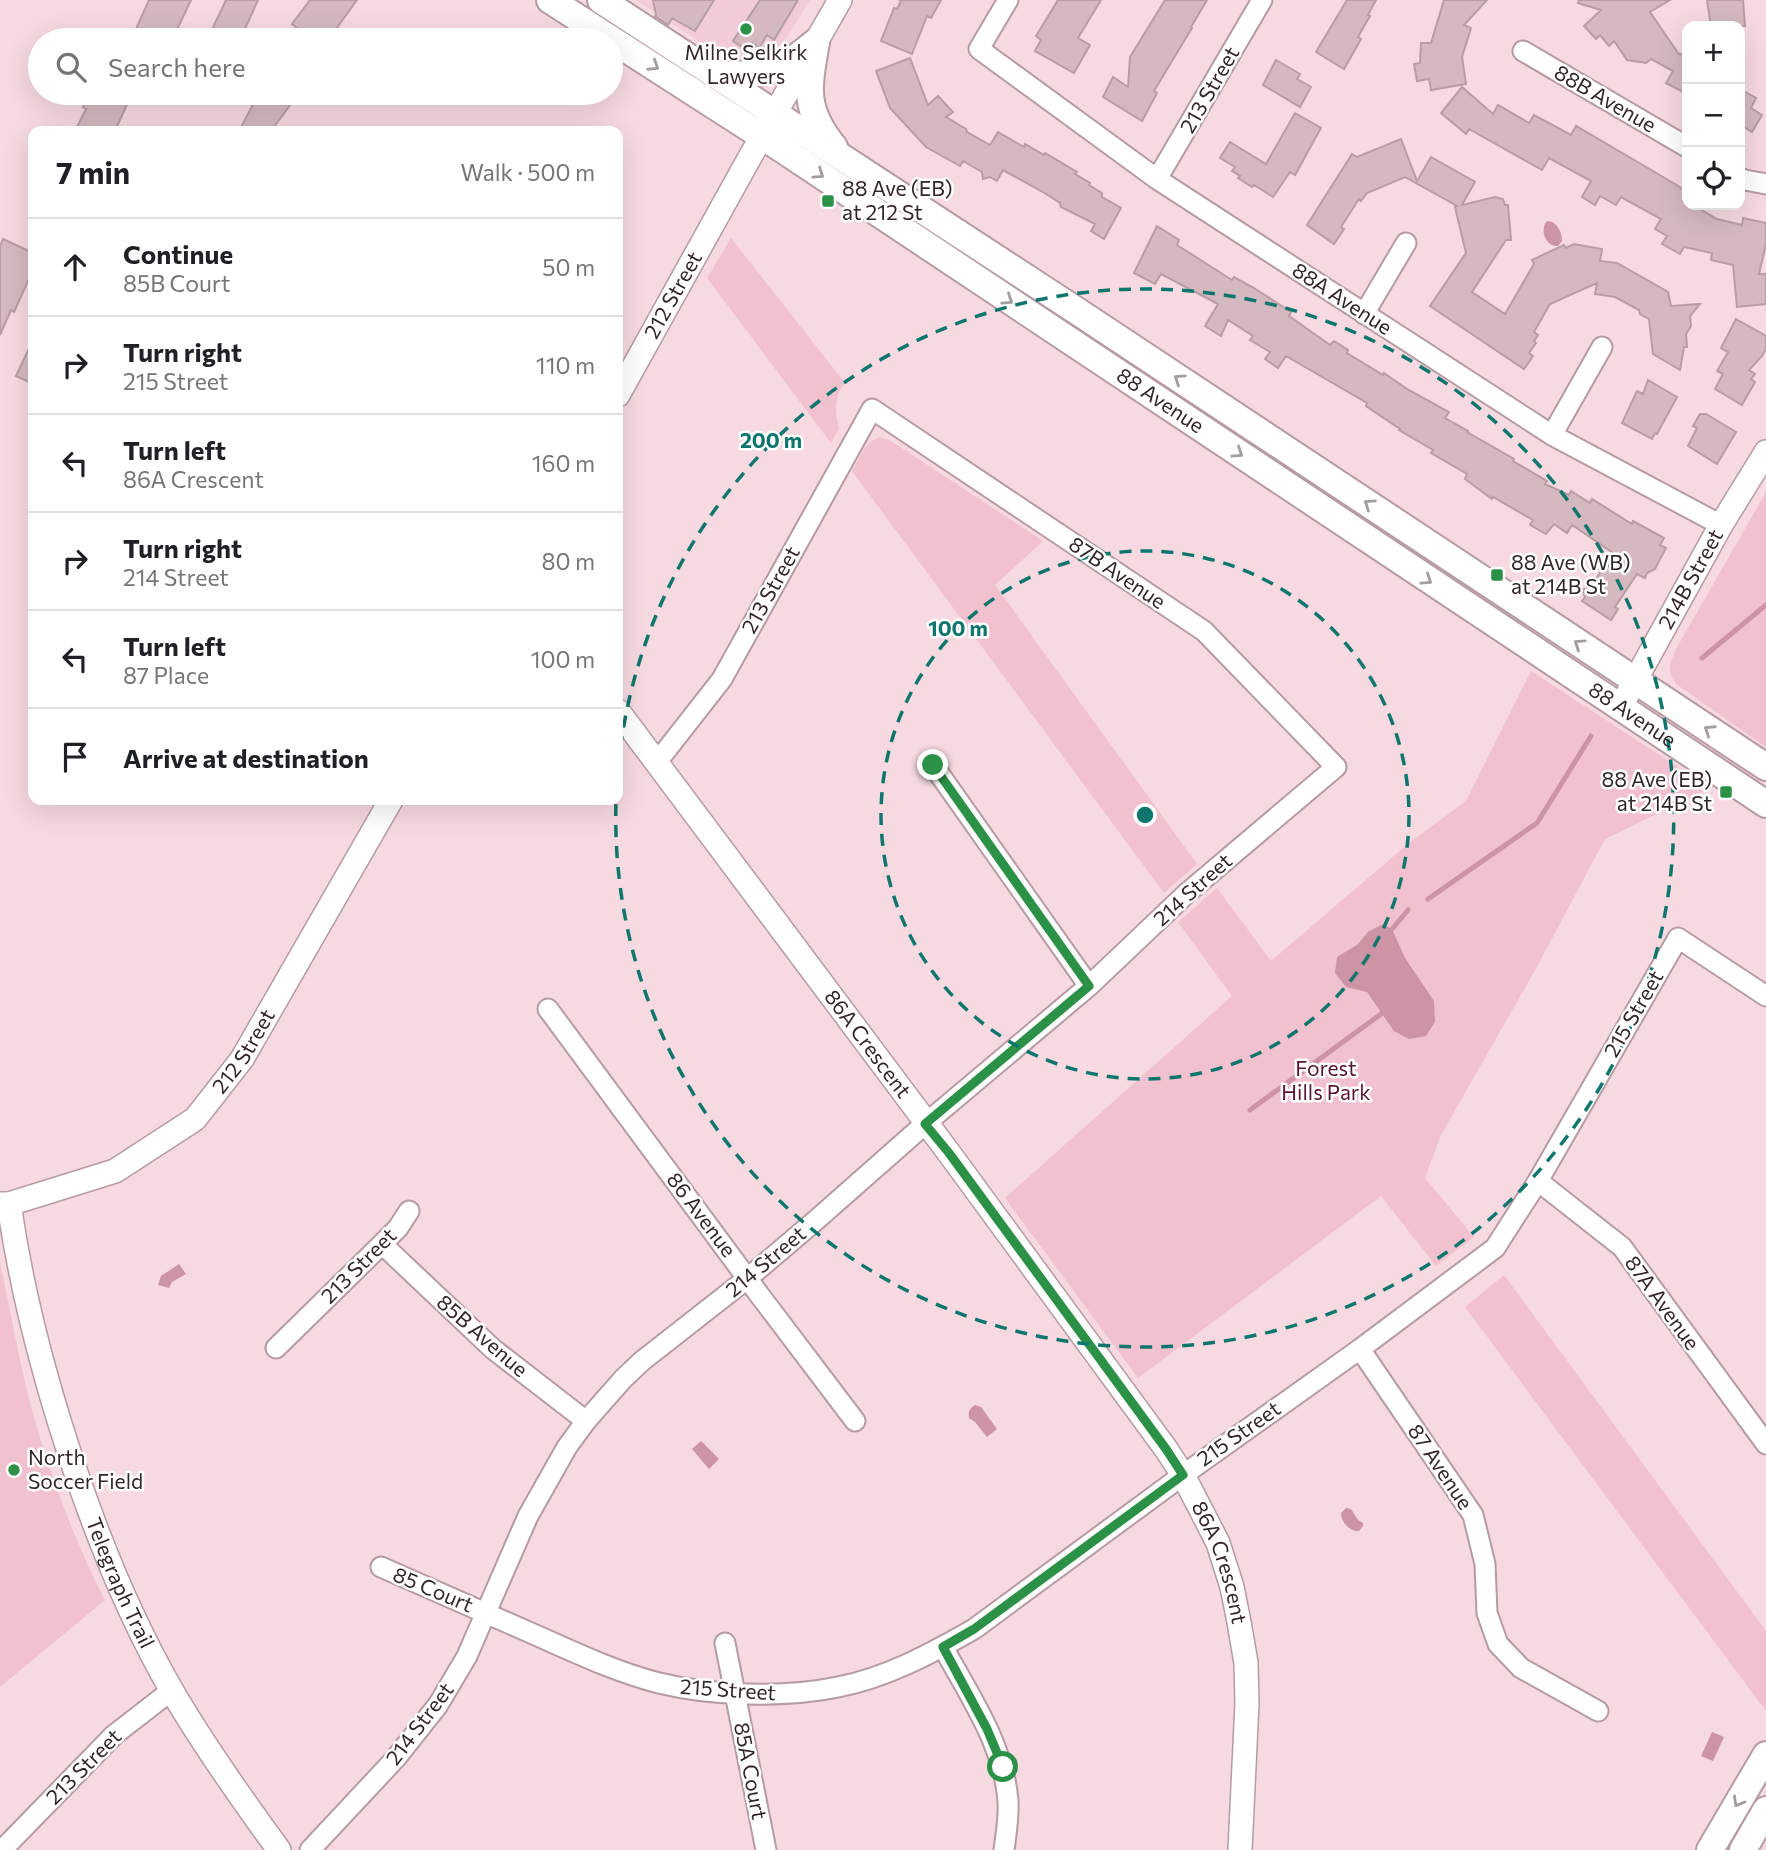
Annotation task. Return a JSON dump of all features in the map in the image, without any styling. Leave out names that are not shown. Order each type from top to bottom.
[{"type":"main road","name":"88 Avenue","points":[[550,0],[599,28]]},
{"type":"main road","name":"88 Avenue","points":[[601,0],[713,74],[768,125],[844,160],[1088,318],[1766,767]]},
{"type":"main road","name":"88 Avenue","points":[[623,42],[768,125],[1620,708],[1766,804]]},
{"type":"main road","points":[[713,74],[737,76],[785,65],[816,43]]},
{"type":"main road","points":[[816,43],[809,86],[813,111],[821,131],[844,160]]},
{"type":"main road","points":[[1710,1850],[1766,1755]]},
{"type":"main road","points":[[1743,1850],[1766,1810]]},
{"type":"street","points":[[768,125],[840,0]]},
{"type":"street","name":"88A Avenue","points":[[1008,0],[979,49],[1157,179],[1552,435],[1721,525]]},
{"type":"street","name":"213 Street","points":[[1157,179],[1262,0]]},
{"type":"street","name":"88B Avenue","points":[[1523,51],[1682,144]]},
{"type":"street","name":"212 Street","points":[[623,387],[768,125]]},
{"type":"street","points":[[1745,180],[1766,184]]},
{"type":"street","points":[[1364,314],[1406,243]]},
{"type":"street","points":[[1552,435],[1602,346]]},
{"type":"street","name":"213 Street","points":[[657,762],[722,679],[872,409]]},
{"type":"street","name":"87B Avenue","points":[[872,409],[1204,631],[1336,767]]},
{"type":"street","name":"214B Street","points":[[1620,708],[1721,525],[1766,452]]},
{"type":"street","name":"86A Crescent","points":[[623,718],[949,1153],[1183,1475],[1218,1543],[1232,1587],[1246,1663],[1247,1703],[1240,1850]]},
{"type":"street","points":[[933,765],[1089,986]]},
{"type":"street","name":"214 Street","points":[[310,1850],[396,1758],[427,1720],[458,1673],[528,1516],[567,1447],[623,1379],[748,1278],[1089,986],[1187,893],[1336,767]]},
{"type":"street","name":"212 Street","points":[[5,1204],[115,1171],[195,1119],[242,1059],[388,805]]},
{"type":"street","name":"215 Street","points":[[486,1613],[629,1674],[679,1687],[734,1693],[779,1694],[840,1687],[884,1673],[943,1647],[974,1629],[1495,1248],[1538,1181],[1678,938],[1766,996]]},
{"type":"street","name":"86 Avenue","points":[[548,1009],[855,1421]]},
{"type":"street","name":"87A Avenue","points":[[1538,1181],[1622,1248],[1766,1444]]},
{"type":"street","name":"Telegraph Trail","points":[[5,1204],[41,1362],[57,1419],[108,1562],[172,1690],[225,1776],[279,1850]]},
{"type":"street","name":"213 Street","points":[[276,1348],[398,1228],[409,1211]]},
{"type":"street","name":"85B Avenue","points":[[382,1244],[493,1349],[586,1422]]},
{"type":"street","name":"87 Avenue","points":[[1360,1349],[1473,1515],[1485,1564],[1487,1614],[1498,1644],[1521,1668],[1598,1711]]},
{"type":"street","name":"85 Court","points":[[380,1567],[486,1613]]},
{"type":"street","name":"85A Court","points":[[725,1643],[765,1850]]},
{"type":"street","points":[[943,1647],[987,1729],[1003,1767],[1008,1801],[1004,1850]]},
{"type":"street","name":"213 Street","points":[[2,1850],[114,1735],[172,1690]]},
{"type":"shaded area","points":[[636,0],[810,0],[787,37],[774,50],[761,57],[743,59],[714,51]]},
{"type":"shaded area","points":[[1547,221],[1554,223],[1560,231],[1562,241],[1558,246],[1550,244],[1545,237]]},
{"type":"shaded area","points":[[1383,924],[1392,929],[1405,958],[1434,1001],[1435,1022],[1426,1036],[1409,1039],[1394,1031],[1367,992],[1346,987],[1335,973],[1337,957],[1357,945],[1368,932]]},
{"type":"shaded area","points":[[179,1264],[186,1274],[172,1282],[169,1288],[158,1285],[161,1276]]},
{"type":"shaded area","points":[[975,1405],[981,1407],[997,1429],[987,1437],[969,1418],[969,1411]]},
{"type":"shaded area","points":[[701,1441],[719,1459],[709,1469],[692,1449]]},
{"type":"shaded area","points":[[1346,1508],[1351,1509],[1363,1523],[1359,1531],[1352,1530],[1344,1523],[1341,1513]]},
{"type":"shaded area","points":[[1712,1732],[1724,1737],[1713,1761],[1701,1756]]},
{"type":"green space","points":[[731,238],[845,383],[838,394],[836,405],[839,429],[831,443],[707,278]]},
{"type":"green space","points":[[880,437],[891,441],[1043,541],[995,585],[1197,864],[1164,893],[852,471],[867,446]]},
{"type":"green space","points":[[1766,492],[1766,747],[1676,684],[1670,667],[1676,649]]},
{"type":"green space","name":"Forest Hills Park","points":[[1531,671],[1710,788],[1605,839],[1534,972],[1441,1135],[1425,1178],[1474,1237],[1436,1266],[1381,1196],[1138,1378],[1005,1198],[1232,996],[1178,922],[1217,888],[1271,961],[1409,843],[1466,801]]},
{"type":"green space","points":[[0,1263],[23,1374],[39,1434],[73,1531],[105,1600],[0,1687]]},
{"type":"green space","points":[[1504,1275],[1766,1631],[1766,1711],[1465,1307]]},
{"type":"building","points":[[149,0],[191,0],[178,28],[136,28]]},
{"type":"building","points":[[226,0],[258,0],[245,28],[213,28]]},
{"type":"building","points":[[310,0],[357,0],[337,28],[295,28],[292,24]]},
{"type":"building","points":[[653,0],[714,0],[695,31],[672,18],[668,25],[655,16]]},
{"type":"building","points":[[760,0],[798,0],[774,40],[767,35],[759,48],[753,43],[748,51],[733,41]]},
{"type":"building","points":[[899,0],[941,0],[931,18],[927,16],[912,54],[881,41],[894,8],[897,9],[901,1]]},
{"type":"building","points":[[1058,0],[1101,0],[1078,38],[1090,45],[1074,73],[1035,51],[1041,40],[1036,36]]},
{"type":"building","points":[[1165,0],[1207,0],[1154,91],[1157,93],[1142,121],[1103,97],[1113,77],[1128,87],[1130,57]]},
{"type":"building","points":[[1347,0],[1376,0],[1358,37],[1361,39],[1344,69],[1316,52]]},
{"type":"building","points":[[1444,0],[1487,0],[1464,25],[1471,28],[1462,57],[1466,84],[1431,90],[1429,79],[1417,81],[1414,64],[1420,63],[1421,43],[1431,43]]},
{"type":"building","points":[[1579,0],[1670,0],[1650,12],[1682,55],[1682,91],[1666,83],[1673,71],[1651,59],[1646,63],[1627,60],[1614,41],[1609,46],[1600,35],[1596,39],[1584,26],[1601,10],[1578,3]]},
{"type":"building","points":[[1707,0],[1743,0],[1745,21],[1710,21]]},
{"type":"building","points":[[910,58],[928,105],[938,96],[953,112],[946,117],[990,145],[998,132],[1024,147],[1025,144],[1044,155],[1045,153],[1077,172],[1075,174],[1102,193],[1102,197],[1121,208],[1104,239],[1091,231],[1095,224],[1061,207],[1060,203],[1043,192],[1003,170],[997,181],[990,177],[983,179],[982,172],[963,161],[960,166],[926,147],[890,108],[876,71]]},
{"type":"building","points":[[1276,60],[1300,74],[1297,79],[1311,87],[1300,107],[1263,85]]},
{"type":"building","points":[[1462,87],[1493,114],[1498,105],[1529,123],[1534,115],[1571,135],[1576,126],[1682,189],[1682,210],[1702,210],[1717,219],[1742,225],[1743,218],[1766,223],[1766,244],[1759,274],[1766,274],[1766,304],[1737,307],[1733,265],[1711,260],[1712,253],[1684,247],[1680,254],[1662,244],[1667,236],[1655,229],[1661,219],[1621,197],[1616,205],[1600,196],[1595,205],[1582,197],[1591,181],[1549,158],[1542,170],[1469,129],[1466,134],[1441,113]]},
{"type":"building","points":[[1745,92],[1756,98],[1751,108],[1762,115],[1752,132],[1745,128]]},
{"type":"building","points":[[127,105],[117,126],[78,126],[86,109],[83,107]]},
{"type":"building","points":[[253,105],[290,105],[275,126],[242,126]]},
{"type":"building","points":[[1295,113],[1321,128],[1295,175],[1290,172],[1273,197],[1238,178],[1240,176],[1232,171],[1235,167],[1220,158],[1230,142],[1266,164]]},
{"type":"building","points":[[1401,139],[1417,181],[1431,157],[1475,182],[1462,205],[1495,197],[1503,199],[1505,205],[1508,205],[1511,240],[1506,240],[1472,292],[1505,314],[1534,264],[1532,260],[1564,245],[1566,248],[1574,244],[1602,249],[1600,261],[1617,263],[1668,292],[1671,306],[1700,304],[1690,316],[1691,326],[1686,334],[1687,347],[1684,347],[1680,370],[1653,354],[1649,319],[1640,314],[1639,310],[1615,297],[1595,294],[1597,283],[1550,304],[1534,332],[1538,335],[1529,353],[1533,356],[1524,369],[1430,306],[1466,253],[1455,207],[1457,206],[1405,177],[1367,193],[1361,201],[1359,199],[1341,227],[1344,229],[1334,244],[1307,225],[1352,154],[1357,157]]},
{"type":"building","points":[[1157,226],[1179,240],[1177,245],[1232,280],[1234,277],[1291,312],[1289,316],[1330,345],[1334,341],[1348,350],[1347,353],[1449,412],[1445,418],[1514,459],[1513,461],[1547,481],[1545,484],[1569,495],[1571,491],[1590,503],[1592,499],[1632,524],[1633,521],[1664,538],[1660,545],[1666,548],[1655,569],[1647,573],[1645,578],[1637,574],[1615,607],[1618,609],[1611,620],[1582,601],[1585,597],[1582,589],[1590,588],[1613,553],[1572,525],[1567,533],[1554,524],[1546,534],[1530,525],[1533,520],[1493,497],[1492,499],[1465,479],[1467,474],[1431,453],[1433,450],[1399,430],[1366,406],[1367,403],[1286,356],[1278,368],[1265,359],[1270,352],[1250,340],[1253,336],[1228,320],[1221,336],[1205,326],[1218,304],[1161,274],[1155,284],[1134,273]]},
{"type":"building","points":[[3,239],[28,251],[28,281],[0,335],[0,246]]},
{"type":"building","points":[[1736,319],[1766,336],[1766,349],[1749,370],[1755,374],[1751,379],[1755,382],[1742,405],[1715,389],[1723,374],[1717,371],[1728,352],[1721,348]]},
{"type":"building","points":[[28,351],[28,382],[16,376]]},
{"type":"building","points":[[1648,380],[1677,397],[1652,439],[1622,423],[1637,391],[1643,394]]},
{"type":"building","points":[[1700,414],[1706,414],[1736,432],[1717,464],[1688,446],[1697,428],[1693,426]]},
{"type":"waterway","points":[[1702,658],[1766,605]]},
{"type":"waterway","points":[[1428,899],[1537,823],[1591,736]]},
{"type":"waterway","points":[[1392,929],[1408,910]]},
{"type":"waterway","points":[[1250,1110],[1381,1014]]},
{"type":"place","name":"Milne Selkirk Lawyers","points":[[746,29]]},
{"type":"place","name":"88 Ave (EB) at 212 St","points":[[828,201]]},
{"type":"place","name":"88 Ave (WB) at 214B St","points":[[1497,575]]},
{"type":"place","name":"88 Ave (EB) at 214B St","points":[[1726,792]]},
{"type":"place","name":"North Soccer Field","points":[[14,1470]]},
{"type":"route","points":[[933,765],[1089,986],[925,1124],[949,1153],[1183,1475],[974,1629],[943,1647],[987,1729],[1003,1767]]}]
